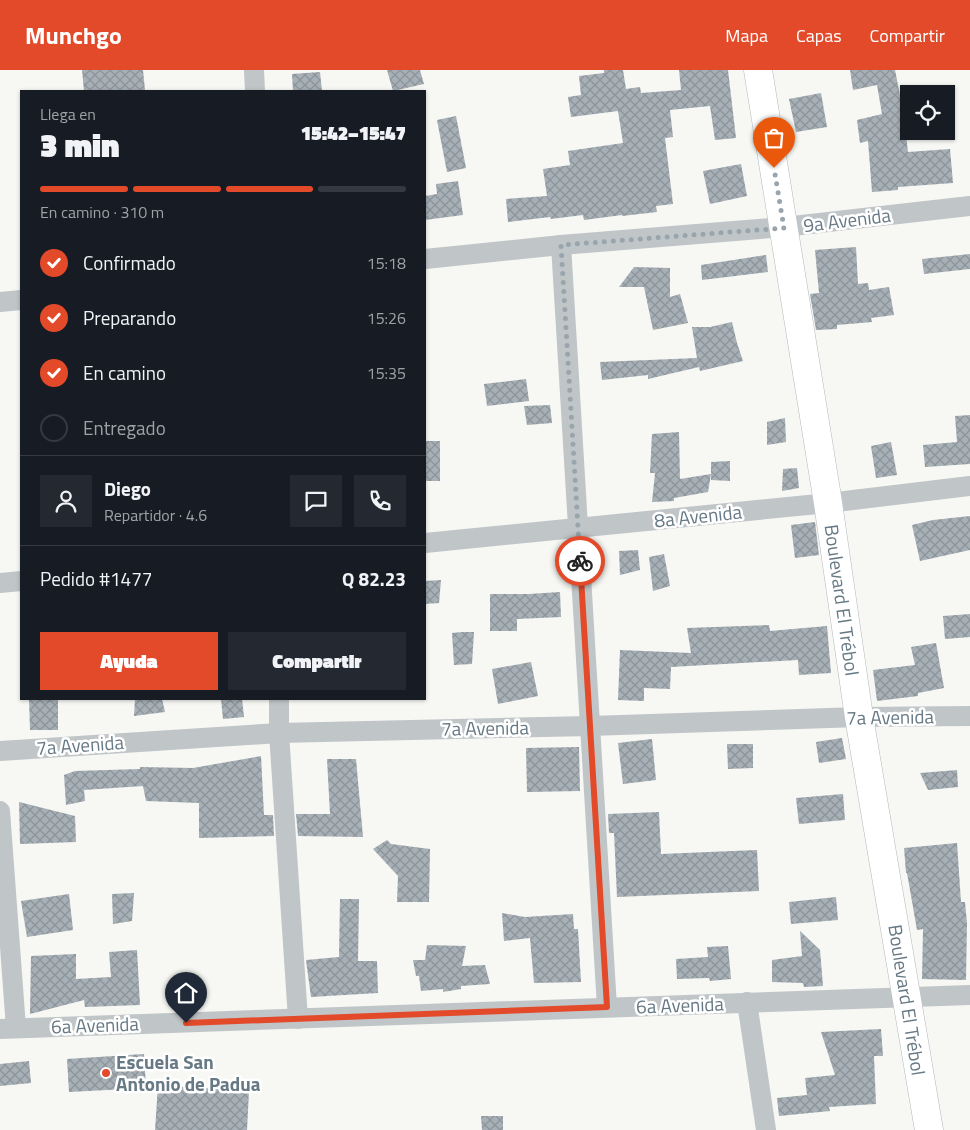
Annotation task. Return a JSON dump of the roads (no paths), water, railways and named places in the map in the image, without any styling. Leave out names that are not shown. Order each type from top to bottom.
[{"type":"main road","name":"Boulevard El Trébol","points":[[758,70],[828,503],[859,717],[928,1130]]},
{"type":"street","points":[[254,70],[254,90]]},
{"type":"street","name":"9a Avenida","points":[[426,259],[561,245],[784,228],[970,206]]},
{"type":"street","points":[[561,245],[607,1007]]},
{"type":"street","points":[[0,302],[20,300]]},
{"type":"street","name":"8a Avenida","points":[[426,544],[828,503],[970,486]]},
{"type":"street","points":[[0,583],[20,581]]},
{"type":"street","points":[[279,700],[279,733],[298,1020]]},
{"type":"street","name":"7a Avenida","points":[[0,750],[279,733],[590,726],[859,717],[970,716]]},
{"type":"street","points":[[0,810],[8,1028]]},
{"type":"street","name":"6a Avenida","points":[[8,1028],[298,1020],[607,1007],[970,995]]},
{"type":"street","points":[[747,1002],[766,1130]]},
{"type":"place","name":"Escuela San Antonio de Padua","points":[[106,1073]]}]
